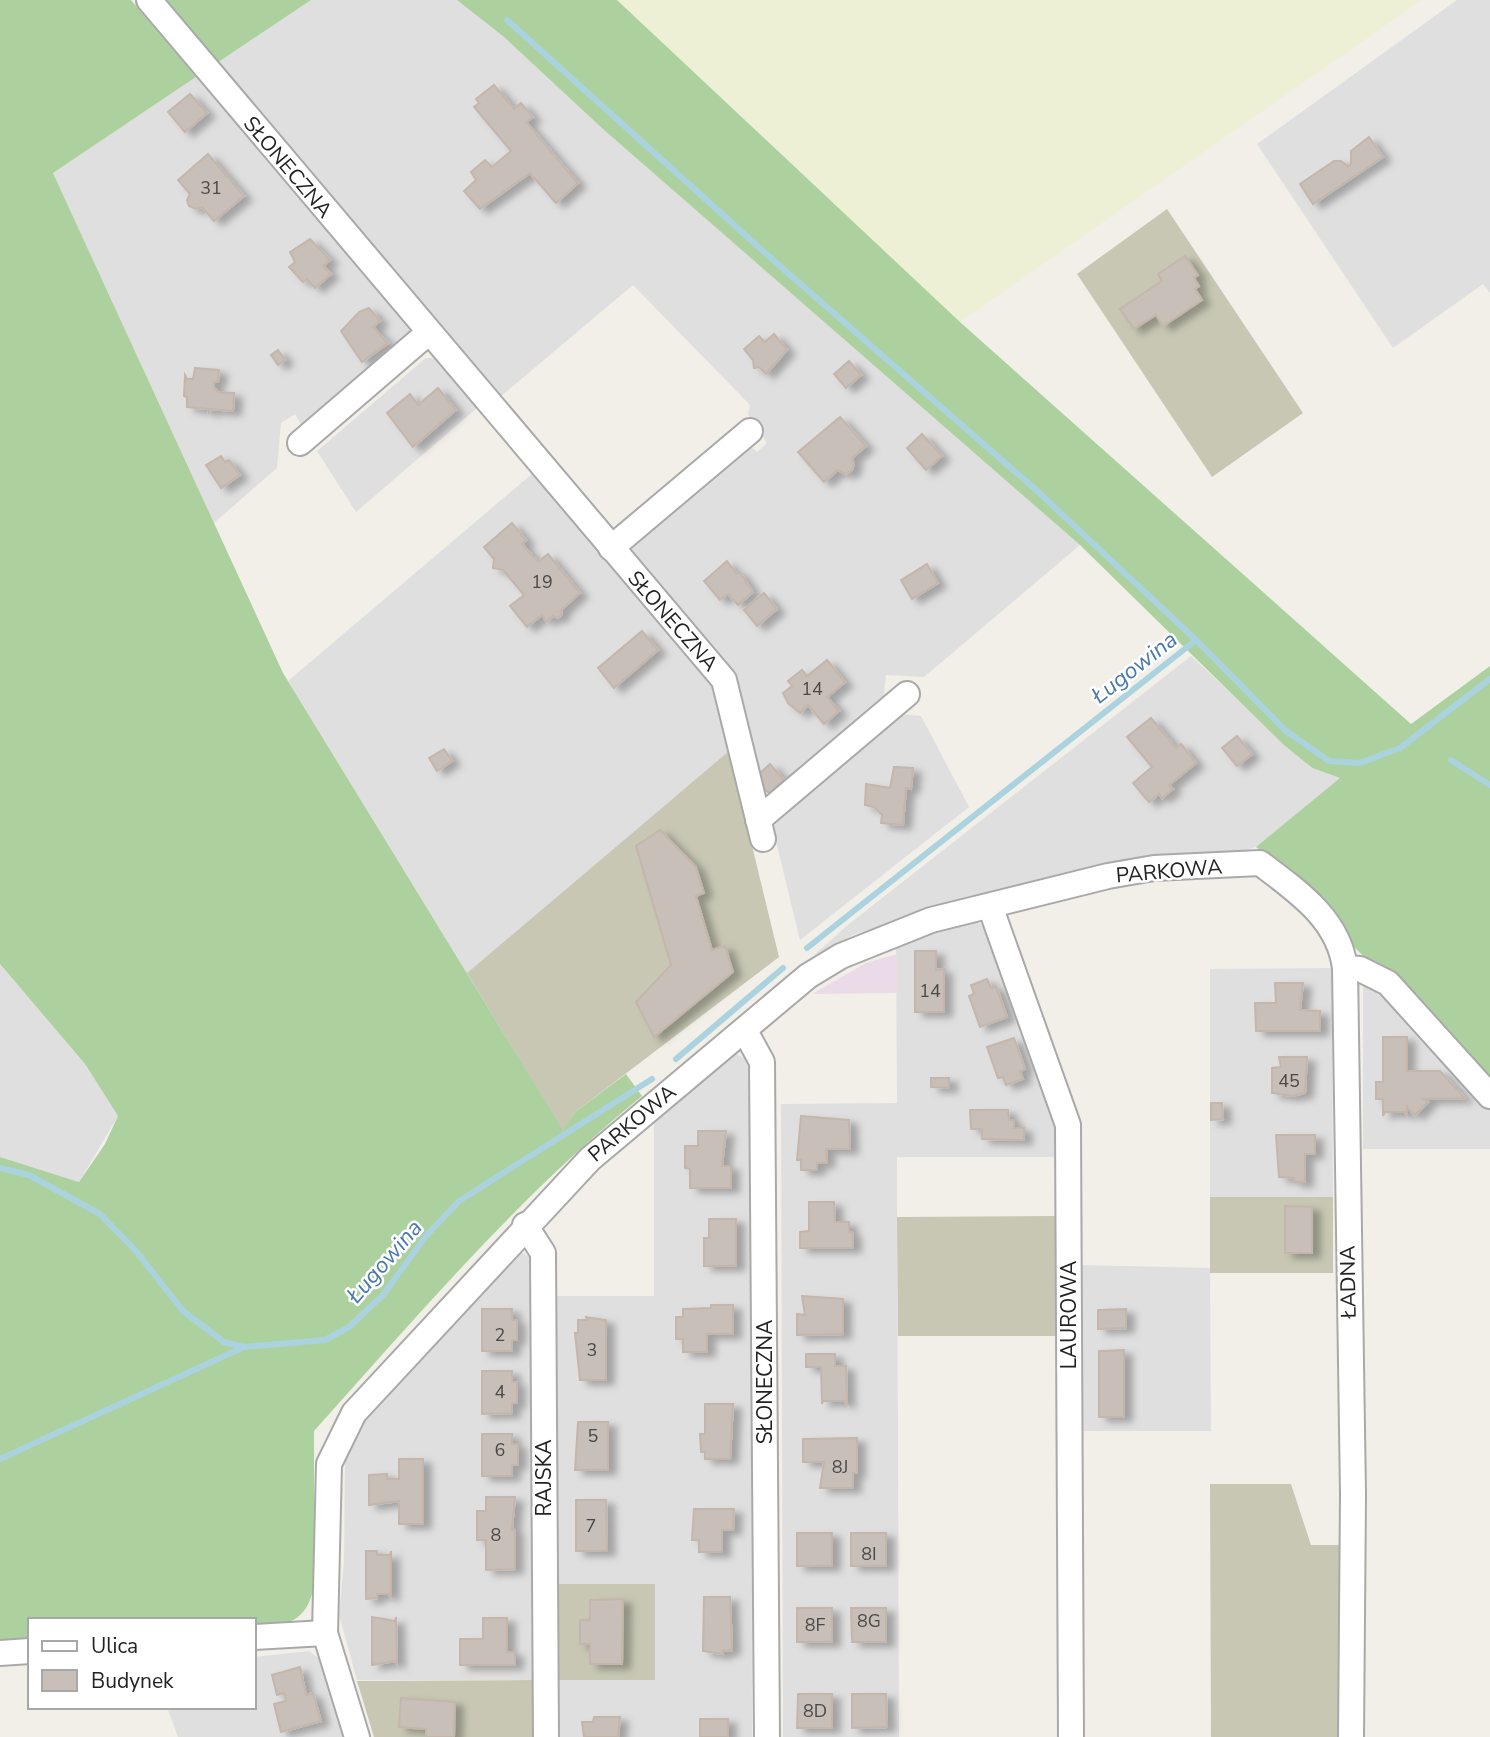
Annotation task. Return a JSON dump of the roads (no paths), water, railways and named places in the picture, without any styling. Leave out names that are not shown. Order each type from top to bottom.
[{"type":"street","name":"SŁONECZNA","points":[[149,0],[724,680],[761,830],[907,694]]},
{"type":"street","points":[[300,443],[428,333]]},
{"type":"street","points":[[611,548],[750,431]]},
{"type":"street","name":"PARKOWA","points":[[357,1737],[325,1633],[329,1464],[339,1439],[354,1413],[525,1225],[609,1142],[808,976],[841,956],[920,923],[1108,876],[1142,870],[1260,863]]},
{"type":"street","name":"ŁADNA","points":[[1260,863],[1326,919],[1343,951],[1345,968],[1353,1494],[1351,1737]]},
{"type":"street","name":"LAUROWA","points":[[990,906],[1068,1125],[1071,1737]]},
{"type":"street","points":[[1345,968],[1360,969],[1388,983],[1490,1096]]},
{"type":"street","name":"SŁONECZNA","points":[[745,1031],[762,1062],[767,1737]]},
{"type":"street","name":"RAJSKA","points":[[525,1225],[543,1253],[545,1737]]},
{"type":"street","points":[[256,1637],[325,1633]]},
{"type":"street","points":[[0,1653],[28,1651]]},
{"type":"waterway","points":[[507,20],[773,260],[1035,489],[1196,640],[1286,731],[1329,761],[1360,763],[1400,748],[1490,679]]},
{"type":"waterway","name":"Ługowina","points":[[807,948],[1196,640]]},
{"type":"waterway","points":[[1451,760],[1490,785]]},
{"type":"waterway","name":"Ługowina","points":[[676,1059],[783,968]]},
{"type":"waterway","name":"Ługowina","points":[[0,1168],[29,1175],[100,1214],[136,1251],[183,1311],[224,1342],[244,1347],[325,1340],[349,1327],[383,1295],[426,1236],[459,1201],[652,1079]]},
{"type":"waterway","points":[[0,1459],[244,1347]]}]
